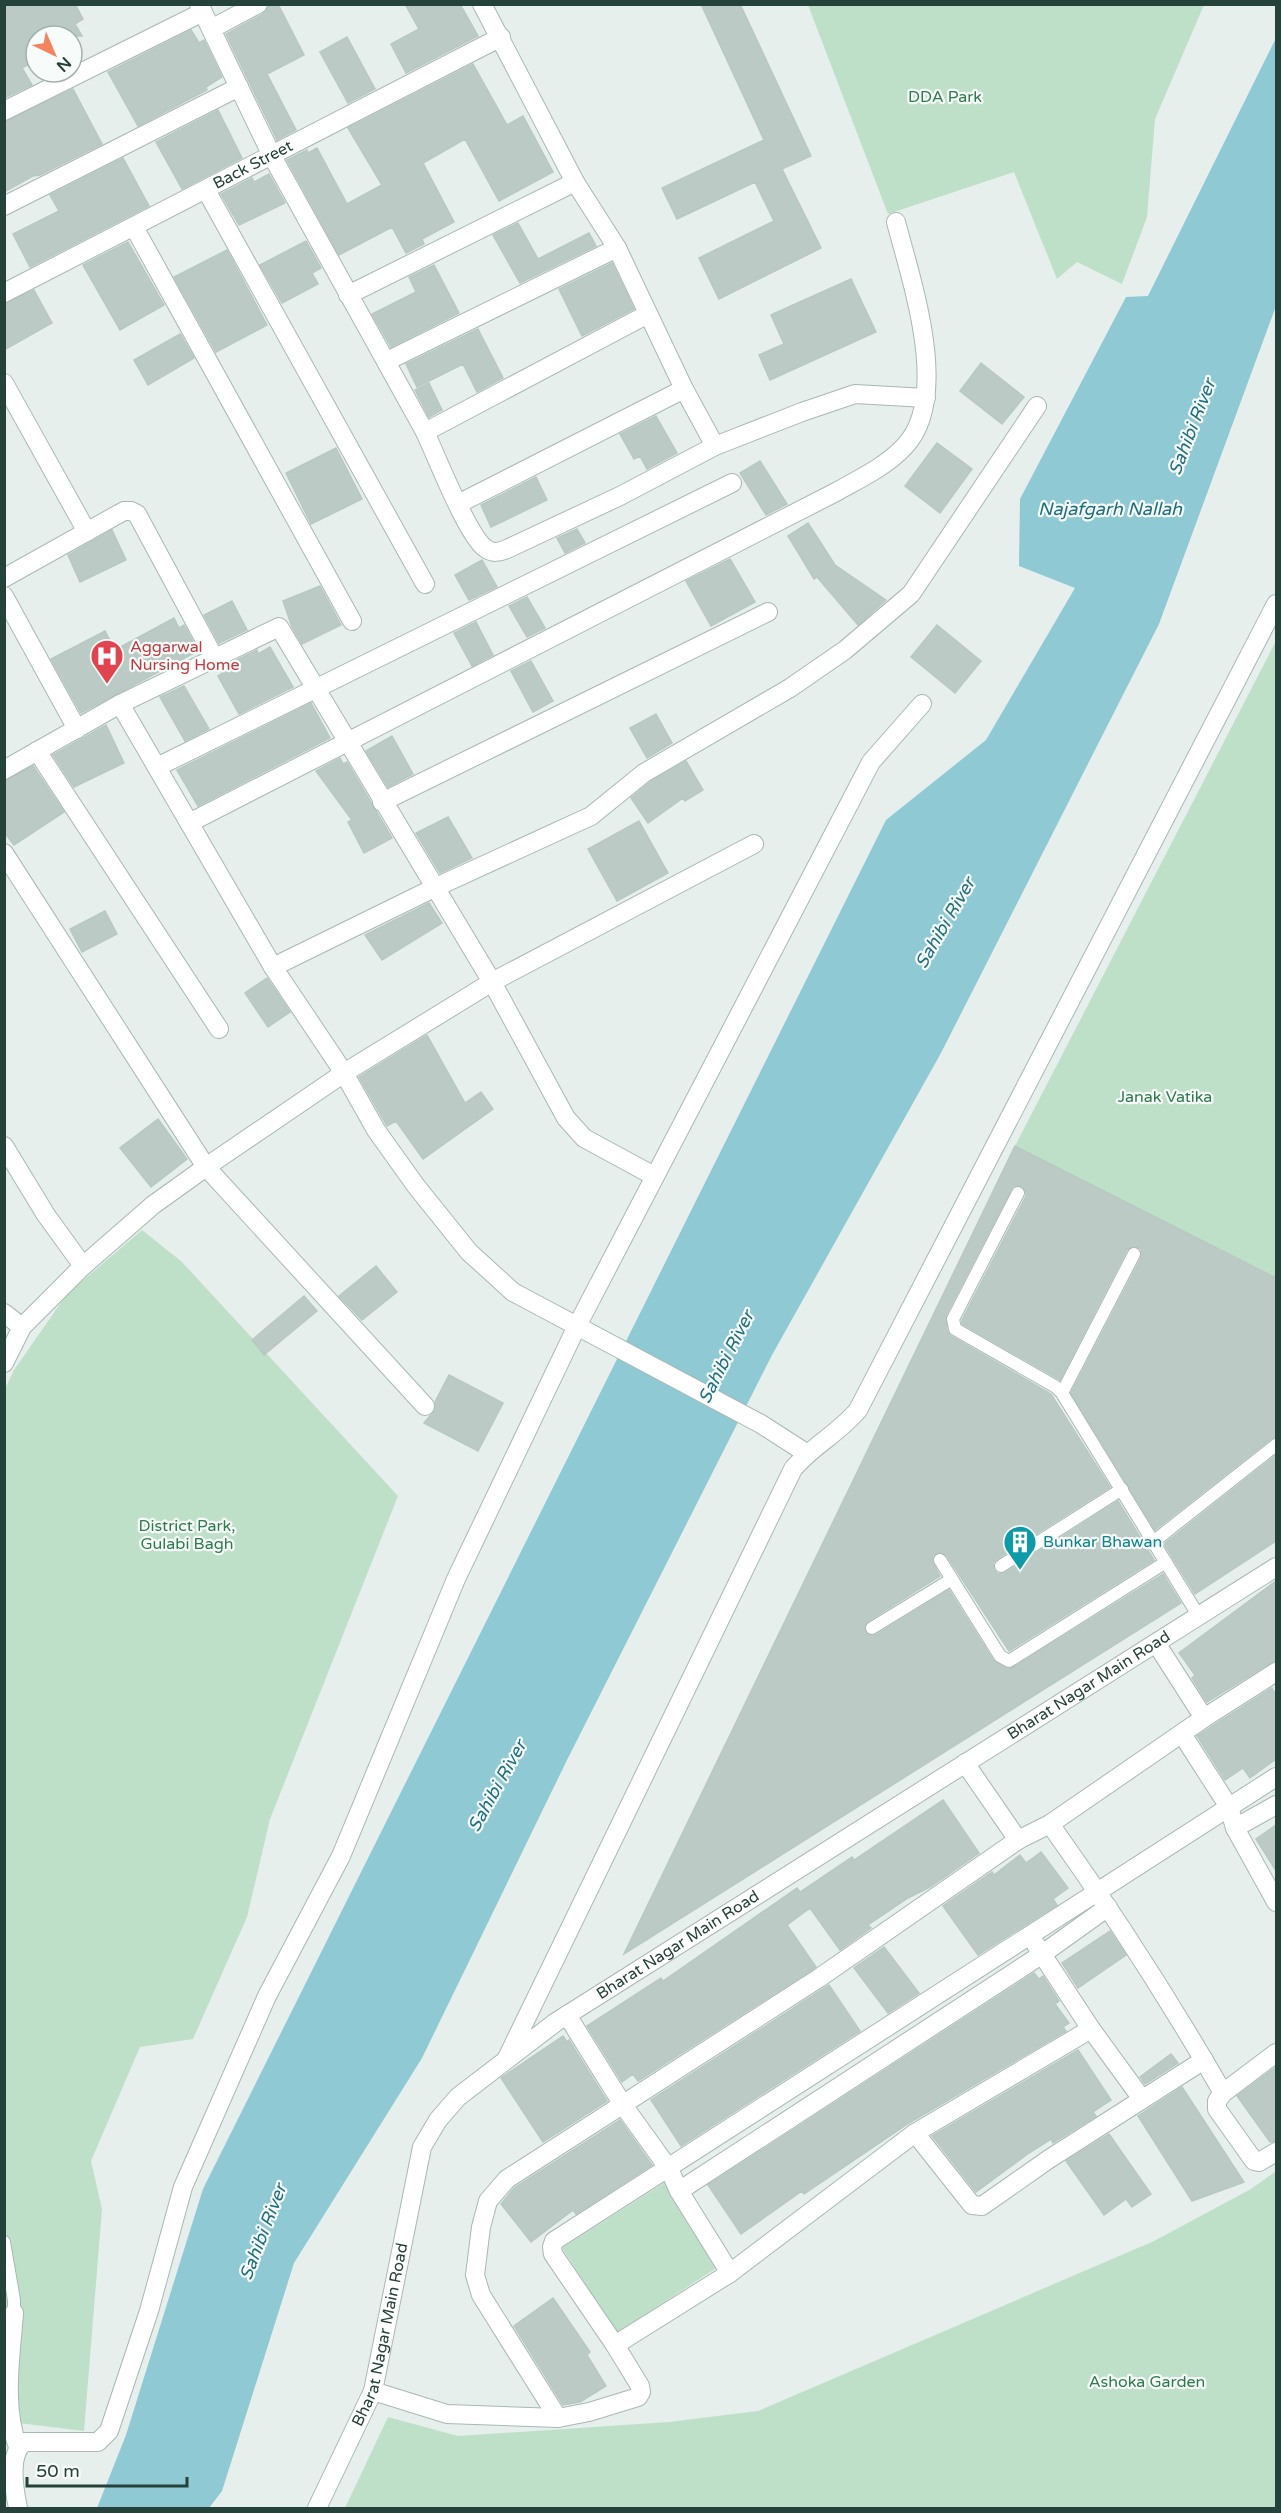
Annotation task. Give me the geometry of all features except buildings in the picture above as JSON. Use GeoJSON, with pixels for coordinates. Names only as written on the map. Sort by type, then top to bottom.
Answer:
{"type":"FeatureCollection","features":[{"type":"Feature","properties":{"kind":"street"},"geometry":{"type":"LineString","coordinates":[[211,29],[258,4]]}},
{"type":"Feature","properties":{"kind":"street"},"geometry":{"type":"LineString","coordinates":[[483,4],[575,182],[617,249],[684,389],[715,446]]}},
{"type":"Feature","properties":{"kind":"street"},"geometry":{"type":"LineString","coordinates":[[4,111],[201,8],[272,156],[425,432],[458,504],[479,543],[495,552],[507,549],[610,501],[715,446],[802,412],[855,394],[926,398]]}},
{"type":"Feature","properties":{"kind":"street","name":"Back Street"},"geometry":{"type":"LineString","coordinates":[[4,293],[501,37]]}},
{"type":"Feature","properties":{"kind":"street"},"geometry":{"type":"LineString","coordinates":[[4,206],[239,87]]}},
{"type":"Feature","properties":{"kind":"street"},"geometry":{"type":"LineString","coordinates":[[348,295],[575,182]]}},
{"type":"Feature","properties":{"kind":"street"},"geometry":{"type":"LineString","coordinates":[[206,190],[425,584]]}},
{"type":"Feature","properties":{"kind":"street"},"geometry":{"type":"LineString","coordinates":[[189,823],[836,492],[881,466],[906,446],[918,424],[926,398],[924,334],[896,222]]}},
{"type":"Feature","properties":{"kind":"street"},"geometry":{"type":"LineString","coordinates":[[134,227],[352,621]]}},
{"type":"Feature","properties":{"kind":"street"},"geometry":{"type":"LineString","coordinates":[[387,361],[617,249]]}},
{"type":"Feature","properties":{"kind":"street"},"geometry":{"type":"LineString","coordinates":[[425,432],[648,314]]}},
{"type":"Feature","properties":{"kind":"street"},"geometry":{"type":"LineString","coordinates":[[4,383],[87,532]]}},
{"type":"Feature","properties":{"kind":"street"},"geometry":{"type":"LineString","coordinates":[[458,504],[684,389]]}},
{"type":"Feature","properties":{"kind":"street"},"geometry":{"type":"LineString","coordinates":[[273,967],[434,888],[591,816],[644,773],[790,688],[873,628],[911,594],[1037,406]]}},
{"type":"Feature","properties":{"kind":"street"},"geometry":{"type":"LineString","coordinates":[[157,768],[732,483]]}},
{"type":"Feature","properties":{"kind":"street"},"geometry":{"type":"LineString","coordinates":[[4,578],[124,511],[131,510],[137,514],[215,659]]}},
{"type":"Feature","properties":{"kind":"street"},"geometry":{"type":"LineString","coordinates":[[4,596],[76,729]]}},
{"type":"Feature","properties":{"kind":"street"},"geometry":{"type":"LineString","coordinates":[[506,2060],[793,1469],[806,1453],[848,1423],[858,1410],[1276,604]]}},
{"type":"Feature","properties":{"kind":"street"},"geometry":{"type":"LineString","coordinates":[[382,802],[768,612]]}},
{"type":"Feature","properties":{"kind":"street"},"geometry":{"type":"LineString","coordinates":[[4,770],[120,704],[279,627],[492,982],[566,1118],[584,1138],[654,1176]]}},
{"type":"Feature","properties":{"kind":"street"},"geometry":{"type":"LineString","coordinates":[[120,704],[273,967],[345,1073],[376,1130],[416,1186],[469,1252],[513,1292],[761,1424],[806,1453]]}},
{"type":"Feature","properties":{"kind":"street"},"geometry":{"type":"LineString","coordinates":[[21,2444],[98,2442],[109,2431],[149,2311],[183,2187],[267,1996],[341,1856],[456,1579],[577,1326],[871,762],[922,704]]}},
{"type":"Feature","properties":{"kind":"street"},"geometry":{"type":"LineString","coordinates":[[38,751],[219,1029]]}},
{"type":"Feature","properties":{"kind":"street"},"geometry":{"type":"LineString","coordinates":[[4,1363],[22,1327],[83,1266],[153,1205],[206,1167],[345,1073],[492,982],[754,844]]}},
{"type":"Feature","properties":{"kind":"street"},"geometry":{"type":"LineString","coordinates":[[4,853],[206,1167],[425,1406]]}},
{"type":"Feature","properties":{"kind":"street"},"geometry":{"type":"LineString","coordinates":[[4,1146],[46,1215],[83,1266]]}},
{"type":"Feature","properties":{"kind":"street"},"geometry":{"type":"LineString","coordinates":[[4,1313],[22,1327]]}},
{"type":"Feature","properties":{"kind":"street","name":"Bharat Nagar Main Road"},"geometry":{"type":"LineString","coordinates":[[317,2508],[373,2391],[422,2147],[438,2120],[458,2097],[567,2015],[1276,1567]]}},
{"type":"Feature","properties":{"kind":"street"},"geometry":{"type":"LineString","coordinates":[[1156,1643],[1204,1718]]}},
{"type":"Feature","properties":{"kind":"street"},"geometry":{"type":"LineString","coordinates":[[558,2418],[481,2295],[475,2276],[481,2227],[488,2201],[507,2179],[819,1978],[1018,1840],[1050,1824],[1276,1671]]}},
{"type":"Feature","properties":{"kind":"street"},"geometry":{"type":"LineString","coordinates":[[1182,1734],[1230,1807],[1235,1828],[1276,1902]]}},
{"type":"Feature","properties":{"kind":"street"},"geometry":{"type":"LineString","coordinates":[[965,1763],[1018,1840]]}},
{"type":"Feature","properties":{"kind":"street"},"geometry":{"type":"LineString","coordinates":[[680,2191],[1041,1955],[1103,1899],[1276,1776]]}},
{"type":"Feature","properties":{"kind":"street"},"geometry":{"type":"LineString","coordinates":[[1235,1828],[1276,1805]]}},
{"type":"Feature","properties":{"kind":"street"},"geometry":{"type":"LineString","coordinates":[[1050,1824],[1103,1899],[1223,2093]]}},
{"type":"Feature","properties":{"kind":"street"},"geometry":{"type":"LineString","coordinates":[[373,2391],[447,2414],[558,2418],[589,2412],[638,2397],[641,2392],[640,2386],[553,2254],[554,2241],[1031,1935],[1103,1899]]}},
{"type":"Feature","properties":{"kind":"street"},"geometry":{"type":"LineString","coordinates":[[1031,1935],[1041,1955],[1091,2029],[1142,2099]]}},
{"type":"Feature","properties":{"kind":"street"},"geometry":{"type":"LineString","coordinates":[[567,2015],[623,2105],[669,2169],[730,2273]]}},
{"type":"Feature","properties":{"kind":"street"},"geometry":{"type":"LineString","coordinates":[[615,2345],[730,2273],[915,2133],[1091,2029]]}},
{"type":"Feature","properties":{"kind":"street"},"geometry":{"type":"LineString","coordinates":[[1276,2053],[1223,2093],[1217,2101],[1217,2109],[1254,2161],[1259,2162],[1276,2152]]}},
{"type":"Feature","properties":{"kind":"street"},"geometry":{"type":"LineString","coordinates":[[915,2133],[972,2205],[982,2206],[1048,2159],[1204,2060]]}},
{"type":"Feature","properties":{"kind":"street"},"geometry":{"type":"LineString","coordinates":[[14,2313],[9,2382],[13,2434],[21,2444]]}},
{"type":"Feature","properties":{"kind":"street"},"geometry":{"type":"LineString","coordinates":[[18,2508],[15,2494],[15,2457],[21,2444]]}},
{"type":"Feature","properties":{"kind":"lane"},"geometry":{"type":"LineString","coordinates":[[1017,1193],[953,1323],[960,1333],[1056,1387],[1062,1393],[1198,1615]]}},
{"type":"Feature","properties":{"kind":"lane"},"geometry":{"type":"LineString","coordinates":[[1062,1393],[1134,1254]]}},
{"type":"Feature","properties":{"kind":"lane"},"geometry":{"type":"LineString","coordinates":[[1153,1542],[1276,1445]]}},
{"type":"Feature","properties":{"kind":"lane"},"geometry":{"type":"LineString","coordinates":[[1001,1566],[1122,1489]]}},
{"type":"Feature","properties":{"kind":"lane"},"geometry":{"type":"LineString","coordinates":[[940,1560],[1000,1656],[1009,1662],[1166,1562]]}},
{"type":"Feature","properties":{"kind":"lane"},"geometry":{"type":"LineString","coordinates":[[872,1628],[951,1579]]}},
{"type":"Feature","properties":{"kind":"lane"},"geometry":{"type":"LineString","coordinates":[[4,2242],[14,2300],[14,2313]]}},
{"type":"Feature","properties":{"kind":"green space","name":"DDA Park"},"geometry":{"type":"Polygon","coordinates":[[[808,5],[1204,5],[1155,119],[1147,217],[1122,284],[1077,262],[1057,279],[1014,172],[888,214],[808,5]]]}},
{"type":"Feature","properties":{"kind":"green space","name":"Janak Vatika"},"geometry":{"type":"Polygon","coordinates":[[[1276,641],[1276,1278],[1015,1146],[1276,641]]]}},
{"type":"Feature","properties":{"kind":"green space","name":"District Park, Gulabi Bagh"},"geometry":{"type":"Polygon","coordinates":[[[142,1230],[182,1262],[398,1496],[270,1819],[247,1917],[193,2039],[140,2047],[91,2161],[102,2209],[84,2431],[10,2422],[5,2429],[5,1389],[14,1370],[67,1294],[142,1230]]]}},
{"type":"Feature","properties":{"kind":"green space","name":"Ashoka Garden"},"geometry":{"type":"Polygon","coordinates":[[[1276,2171],[1276,2508],[345,2508],[388,2417],[458,2436],[669,2422],[758,2411],[1154,2241],[1251,2189],[1276,2171]]]}},
{"type":"Feature","properties":{"kind":"green space"},"geometry":{"type":"Polygon","coordinates":[[[667,2181],[721,2265],[617,2333],[562,2248],[667,2181]]]}},
{"type":"Feature","properties":{"kind":"water","name":"Najafgarh Nallah"},"geometry":{"type":"Polygon","coordinates":[[[1276,38],[1276,306],[1159,624],[941,1053],[772,1355],[567,1760],[422,2058],[294,2263],[222,2491],[209,2508],[97,2508],[126,2435],[203,2189],[886,820],[986,740],[1075,588],[1019,566],[1020,499],[1126,297],[1148,296],[1276,38]]]}},
{"type":"Feature","properties":{"kind":"place","name":"Aggarwal Nursing Home"},"geometry":{"type":"Point","coordinates":[107,685]}},
{"type":"Feature","properties":{"kind":"place","name":"Bunkar Bhawan"},"geometry":{"type":"Point","coordinates":[1020,1571]}},
{"type":"Feature","properties":{"kind":"water label","name":"Sahibi River"},"geometry":{"type":"Point","coordinates":[1192,427]}},
{"type":"Feature","properties":{"kind":"water label","name":"Sahibi River"},"geometry":{"type":"Point","coordinates":[945,923]}},
{"type":"Feature","properties":{"kind":"water label","name":"Sahibi River"},"geometry":{"type":"Point","coordinates":[726,1357]}},
{"type":"Feature","properties":{"kind":"water label","name":"Sahibi River"},"geometry":{"type":"Point","coordinates":[497,1786]}},
{"type":"Feature","properties":{"kind":"water label","name":"Sahibi River"},"geometry":{"type":"Point","coordinates":[263,2232]}}]}
